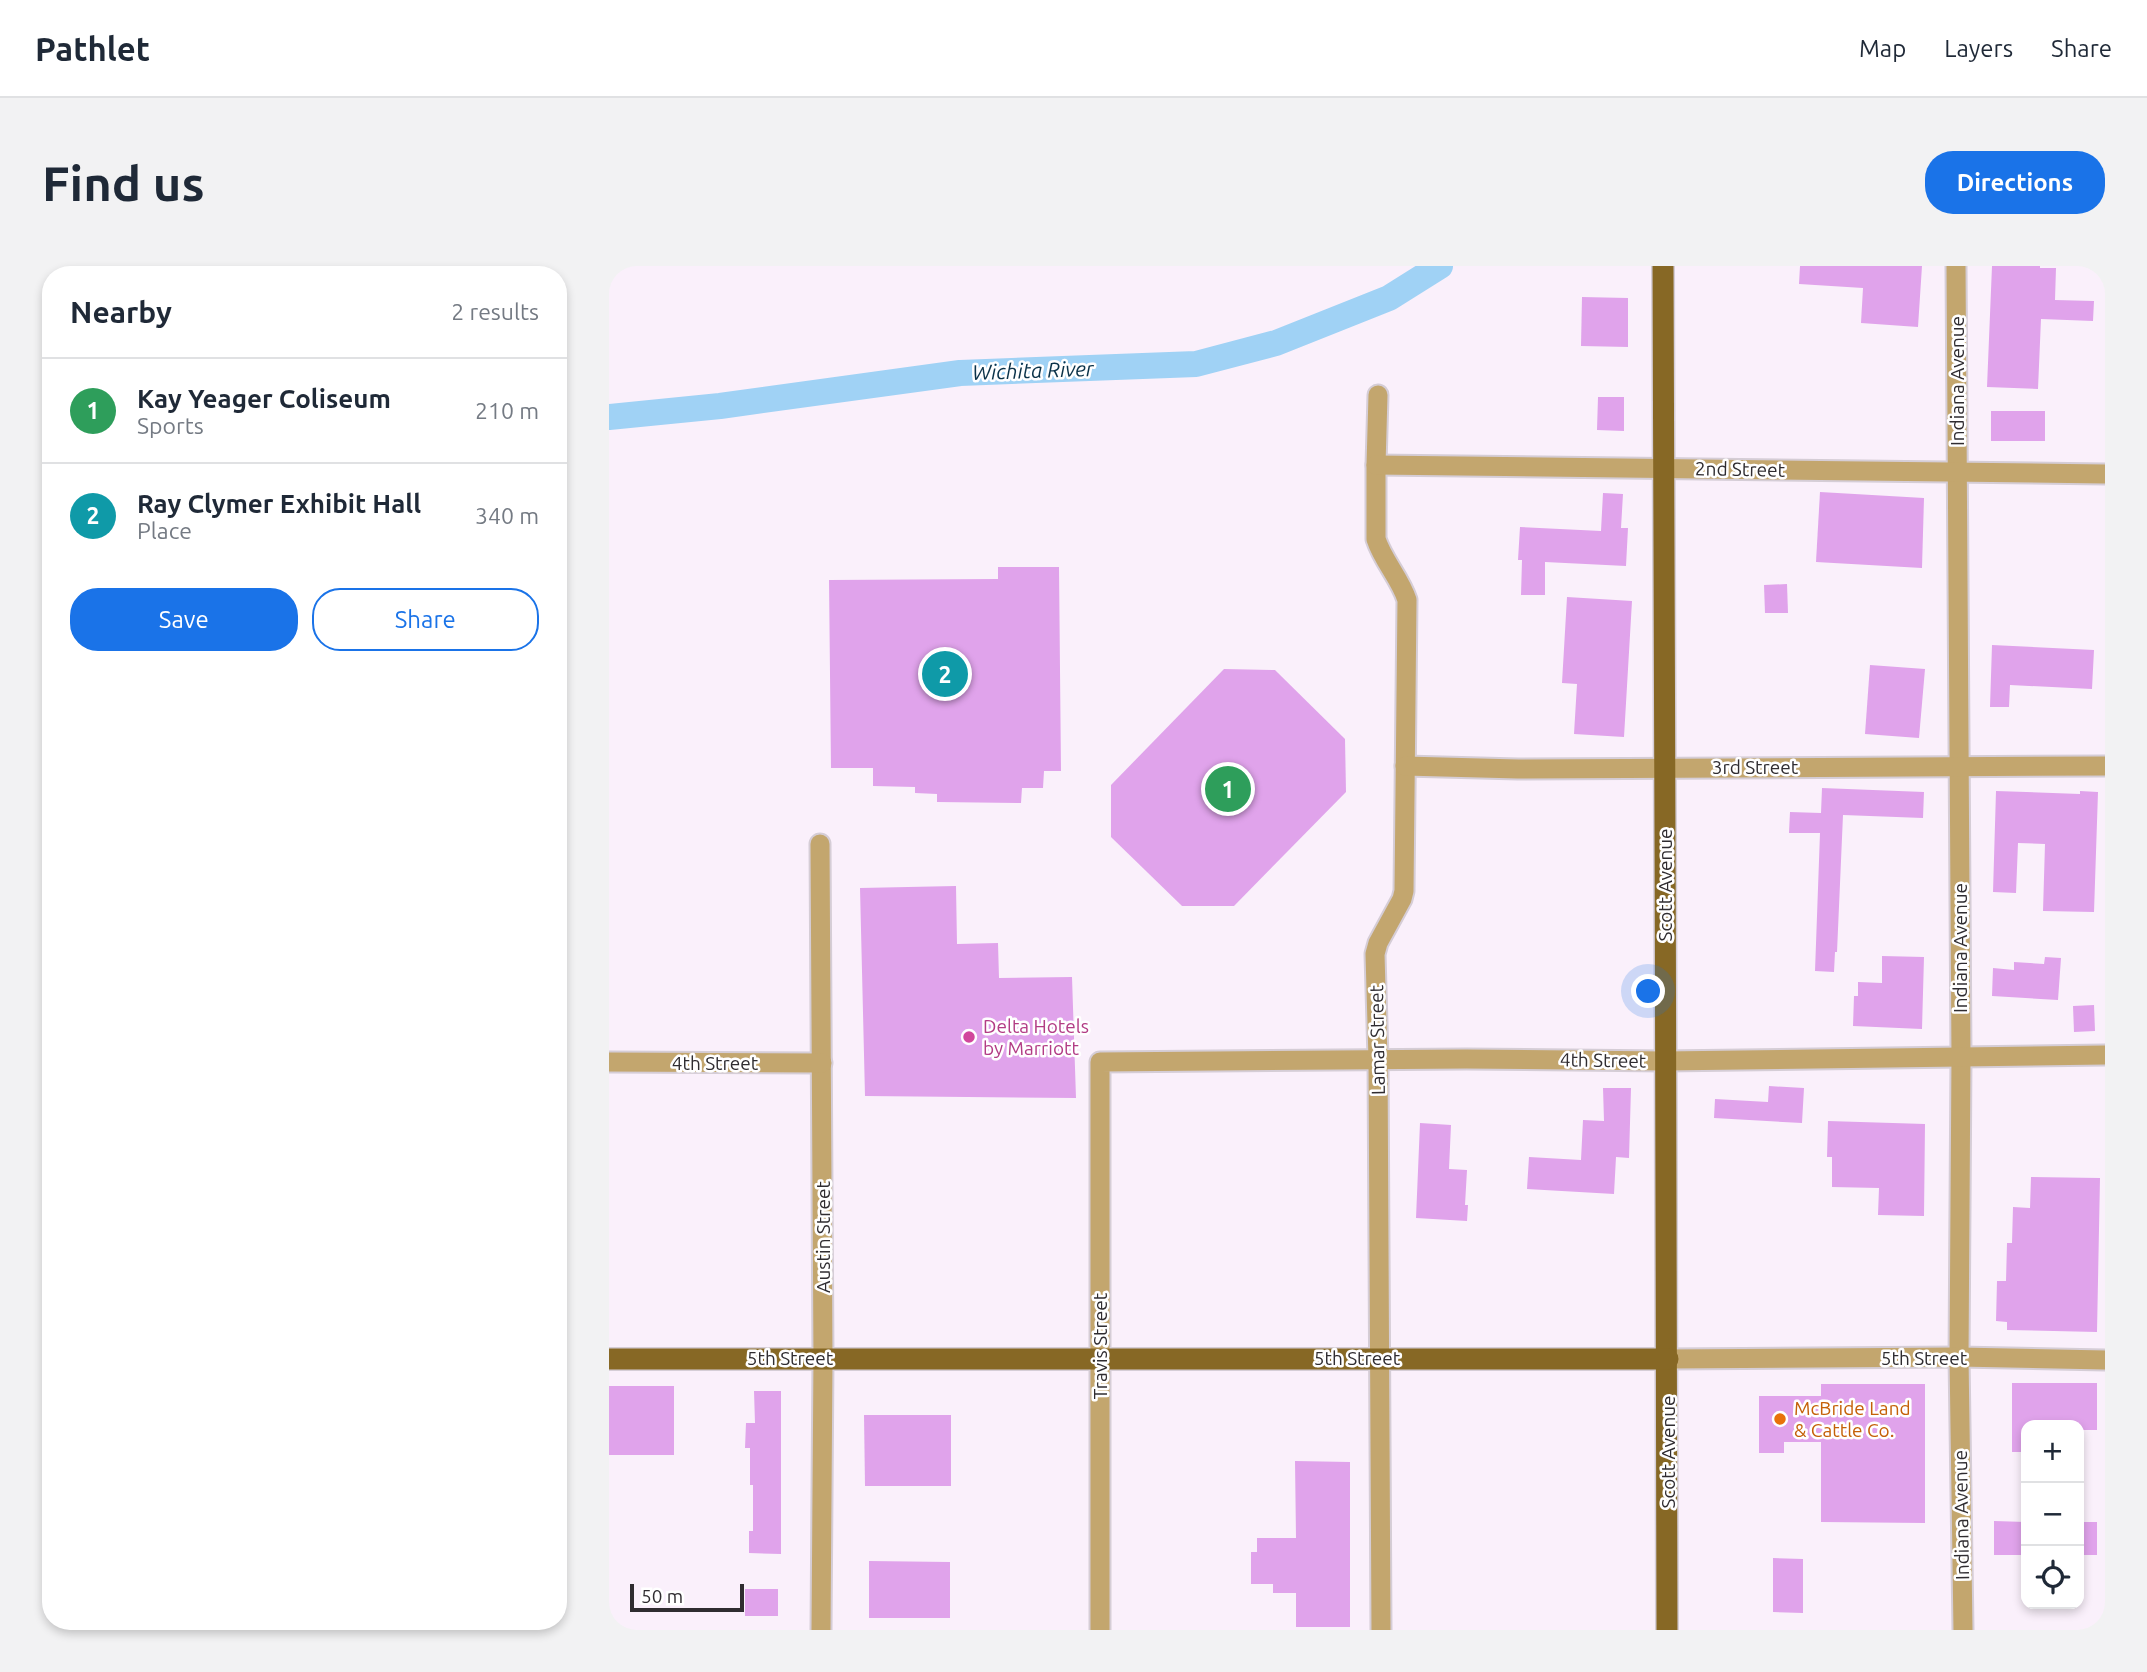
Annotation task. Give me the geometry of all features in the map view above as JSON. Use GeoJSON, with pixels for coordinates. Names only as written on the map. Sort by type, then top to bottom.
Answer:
{"type":"FeatureCollection","features":[{"type":"Feature","properties":{"kind":"main road","name":"Scott Avenue"},"geometry":{"type":"LineString","coordinates":[[1663,266],[1667,1630]]}},
{"type":"Feature","properties":{"kind":"main road","name":"5th Street"},"geometry":{"type":"LineString","coordinates":[[609,1359],[1668,1359]]}},
{"type":"Feature","properties":{"kind":"street","name":"Indiana Avenue"},"geometry":{"type":"LineString","coordinates":[[1956,266],[1961,1057],[1959,1357],[1963,1630]]}},
{"type":"Feature","properties":{"kind":"street","name":"Lamar Street"},"geometry":{"type":"LineString","coordinates":[[1378,395],[1376,539],[1379,550],[1407,600],[1405,891],[1375,954],[1381,1630]]}},
{"type":"Feature","properties":{"kind":"street","name":"2nd Street"},"geometry":{"type":"LineString","coordinates":[[1376,465],[2105,474]]}},
{"type":"Feature","properties":{"kind":"street","name":"3rd Street"},"geometry":{"type":"LineString","coordinates":[[1405,766],[1518,769],[2105,766]]}},
{"type":"Feature","properties":{"kind":"street","name":"Austin Street"},"geometry":{"type":"LineString","coordinates":[[820,844],[823,1358],[821,1630]]}},
{"type":"Feature","properties":{"kind":"street","name":"4th Street"},"geometry":{"type":"LineString","coordinates":[[1100,1062],[1378,1059],[1665,1061],[2105,1055]]}},
{"type":"Feature","properties":{"kind":"street","name":"4th Street"},"geometry":{"type":"LineString","coordinates":[[609,1062],[822,1063]]}},
{"type":"Feature","properties":{"kind":"street","name":"Travis Street"},"geometry":{"type":"LineString","coordinates":[[1100,1062],[1100,1630]]}},
{"type":"Feature","properties":{"kind":"street","name":"5th Street"},"geometry":{"type":"LineString","coordinates":[[1668,1359],[1959,1357],[2105,1360]]}},
{"type":"Feature","properties":{"kind":"building"},"geometry":{"type":"Polygon","coordinates":[[[1800,266],[1922,266],[1918,327],[1861,323],[1863,288],[1799,284],[1800,266]]]}},
{"type":"Feature","properties":{"kind":"building"},"geometry":{"type":"Polygon","coordinates":[[[1992,266],[2056,268],[2055,300],[2094,301],[2093,321],[2041,319],[2038,389],[1987,387],[1992,266]]]}},
{"type":"Feature","properties":{"kind":"building"},"geometry":{"type":"Polygon","coordinates":[[[1582,297],[1628,298],[1628,347],[1581,346],[1582,297]]]}},
{"type":"Feature","properties":{"kind":"building"},"geometry":{"type":"Polygon","coordinates":[[[1598,397],[1624,397],[1624,431],[1597,430],[1598,397]]]}},
{"type":"Feature","properties":{"kind":"building"},"geometry":{"type":"Polygon","coordinates":[[[1991,411],[2045,411],[2045,441],[1991,441],[1991,411]]]}},
{"type":"Feature","properties":{"kind":"building"},"geometry":{"type":"Polygon","coordinates":[[[1820,492],[1924,498],[1922,568],[1816,562],[1820,492]]]}},
{"type":"Feature","properties":{"kind":"building"},"geometry":{"type":"Polygon","coordinates":[[[1603,493],[1623,494],[1621,528],[1628,528],[1626,566],[1545,562],[1545,595],[1521,595],[1522,560],[1518,560],[1520,527],[1601,531],[1603,493]]]}},
{"type":"Feature","properties":{"kind":"building"},"geometry":{"type":"Polygon","coordinates":[[[998,567],[1059,567],[1061,771],[1044,771],[1043,788],[1022,788],[1021,803],[937,802],[937,794],[915,793],[915,787],[873,786],[873,768],[831,768],[829,580],[998,579],[998,567]]]}},
{"type":"Feature","properties":{"kind":"building"},"geometry":{"type":"Polygon","coordinates":[[[1787,584],[1788,613],[1765,613],[1764,585],[1787,584]]]}},
{"type":"Feature","properties":{"kind":"building"},"geometry":{"type":"Polygon","coordinates":[[[1567,597],[1632,601],[1624,737],[1574,734],[1577,684],[1562,683],[1567,597]]]}},
{"type":"Feature","properties":{"kind":"building"},"geometry":{"type":"Polygon","coordinates":[[[1992,645],[2094,650],[2092,689],[2010,685],[2009,707],[1990,707],[1992,645]]]}},
{"type":"Feature","properties":{"kind":"building"},"geometry":{"type":"Polygon","coordinates":[[[1870,665],[1925,669],[1919,738],[1865,734],[1870,665]]]}},
{"type":"Feature","properties":{"kind":"building"},"geometry":{"type":"Polygon","coordinates":[[[1224,669],[1275,670],[1345,739],[1346,792],[1234,906],[1182,906],[1111,837],[1111,785],[1224,669]]]}},
{"type":"Feature","properties":{"kind":"building"},"geometry":{"type":"Polygon","coordinates":[[[1822,788],[1924,792],[1923,818],[1843,815],[1834,972],[1815,971],[1820,833],[1789,833],[1790,812],[1821,813],[1822,788]]]}},
{"type":"Feature","properties":{"kind":"building"},"geometry":{"type":"Polygon","coordinates":[[[1996,791],[2080,794],[2080,791],[2098,792],[2094,912],[2043,911],[2045,844],[2018,843],[2016,893],[1993,892],[1996,791]]]}},
{"type":"Feature","properties":{"kind":"building","name":"Delta Hotels by Marriott"},"geometry":{"type":"Polygon","coordinates":[[[956,886],[957,944],[998,943],[999,978],[1072,977],[1076,1098],[865,1096],[860,888],[956,886]]]}},
{"type":"Feature","properties":{"kind":"building"},"geometry":{"type":"Polygon","coordinates":[[[1882,956],[1924,957],[1922,1029],[1853,1026],[1854,996],[1858,996],[1858,982],[1882,983],[1882,956]]]}},
{"type":"Feature","properties":{"kind":"building"},"geometry":{"type":"Polygon","coordinates":[[[2045,957],[2061,958],[2058,1000],[1992,996],[1993,968],[2014,970],[2014,962],[2044,964],[2045,957]]]}},
{"type":"Feature","properties":{"kind":"building"},"geometry":{"type":"Polygon","coordinates":[[[2094,1005],[2095,1031],[2074,1032],[2073,1006],[2094,1005]]]}},
{"type":"Feature","properties":{"kind":"building"},"geometry":{"type":"Polygon","coordinates":[[[1769,1086],[1804,1088],[1802,1123],[1714,1118],[1715,1099],[1768,1102],[1769,1086]]]}},
{"type":"Feature","properties":{"kind":"building"},"geometry":{"type":"Polygon","coordinates":[[[1603,1088],[1631,1088],[1629,1158],[1616,1157],[1614,1194],[1527,1189],[1529,1157],[1581,1160],[1583,1120],[1604,1121],[1603,1088]]]}},
{"type":"Feature","properties":{"kind":"building"},"geometry":{"type":"Polygon","coordinates":[[[1828,1121],[1925,1124],[1924,1216],[1878,1215],[1879,1188],[1832,1187],[1832,1157],[1827,1157],[1828,1121]]]}},
{"type":"Feature","properties":{"kind":"building"},"geometry":{"type":"Polygon","coordinates":[[[1420,1123],[1451,1125],[1449,1169],[1467,1170],[1467,1221],[1416,1218],[1420,1123]]]}},
{"type":"Feature","properties":{"kind":"building"},"geometry":{"type":"Polygon","coordinates":[[[2031,1177],[2100,1178],[2097,1332],[2007,1330],[2007,1322],[1996,1321],[1997,1281],[2006,1281],[2007,1243],[2012,1243],[2013,1207],[2030,1208],[2031,1177]]]}},
{"type":"Feature","properties":{"kind":"building"},"geometry":{"type":"Polygon","coordinates":[[[2012,1383],[2097,1383],[2097,1430],[2084,1430],[2084,1420],[2021,1420],[2021,1452],[2012,1452],[2012,1383]]]}},
{"type":"Feature","properties":{"kind":"building"},"geometry":{"type":"Polygon","coordinates":[[[1821,1384],[1925,1384],[1925,1523],[1821,1522],[1821,1442],[1784,1442],[1784,1453],[1759,1453],[1759,1396],[1821,1396],[1821,1384]]]}},
{"type":"Feature","properties":{"kind":"building"},"geometry":{"type":"Polygon","coordinates":[[[609,1386],[674,1386],[674,1455],[609,1455],[609,1386]]]}},
{"type":"Feature","properties":{"kind":"building"},"geometry":{"type":"Polygon","coordinates":[[[754,1391],[781,1391],[781,1554],[749,1553],[749,1531],[753,1531],[753,1485],[750,1485],[750,1448],[745,1448],[746,1423],[755,1423],[754,1391]]]}},
{"type":"Feature","properties":{"kind":"building"},"geometry":{"type":"Polygon","coordinates":[[[864,1415],[951,1415],[951,1486],[865,1486],[864,1415]]]}},
{"type":"Feature","properties":{"kind":"building"},"geometry":{"type":"Polygon","coordinates":[[[1295,1461],[1350,1462],[1350,1627],[1296,1627],[1296,1593],[1273,1593],[1273,1584],[1251,1584],[1251,1552],[1257,1552],[1257,1538],[1296,1538],[1295,1461]]]}},
{"type":"Feature","properties":{"kind":"building"},"geometry":{"type":"Polygon","coordinates":[[[1994,1521],[2021,1522],[2021,1555],[1994,1555],[1994,1521]]]}},
{"type":"Feature","properties":{"kind":"building"},"geometry":{"type":"Polygon","coordinates":[[[2084,1522],[2097,1522],[2097,1555],[2084,1555],[2084,1522]]]}},
{"type":"Feature","properties":{"kind":"building"},"geometry":{"type":"Polygon","coordinates":[[[1773,1558],[1803,1559],[1803,1613],[1773,1612],[1773,1558]]]}},
{"type":"Feature","properties":{"kind":"building"},"geometry":{"type":"Polygon","coordinates":[[[869,1561],[950,1562],[950,1618],[869,1618],[869,1561]]]}},
{"type":"Feature","properties":{"kind":"building"},"geometry":{"type":"Polygon","coordinates":[[[745,1589],[778,1589],[778,1616],[745,1616],[745,1589]]]}},
{"type":"Feature","properties":{"kind":"waterway","name":"Wichita River"},"geometry":{"type":"LineString","coordinates":[[609,417],[720,406],[960,373],[1196,364],[1276,343],[1389,298],[1440,266]]}},
{"type":"Feature","properties":{"kind":"place","name":"Ray Clymer Exhibit Hall"},"geometry":{"type":"Point","coordinates":[945,674]}},
{"type":"Feature","properties":{"kind":"place","name":"Kay Yeager Coliseum"},"geometry":{"type":"Point","coordinates":[1228,789]}},
{"type":"Feature","properties":{"kind":"place","name":"Delta Hotels by Marriott"},"geometry":{"type":"Point","coordinates":[969,1037]}},
{"type":"Feature","properties":{"kind":"place","name":"McBride Land & Cattle Co."},"geometry":{"type":"Point","coordinates":[1780,1419]}}]}
